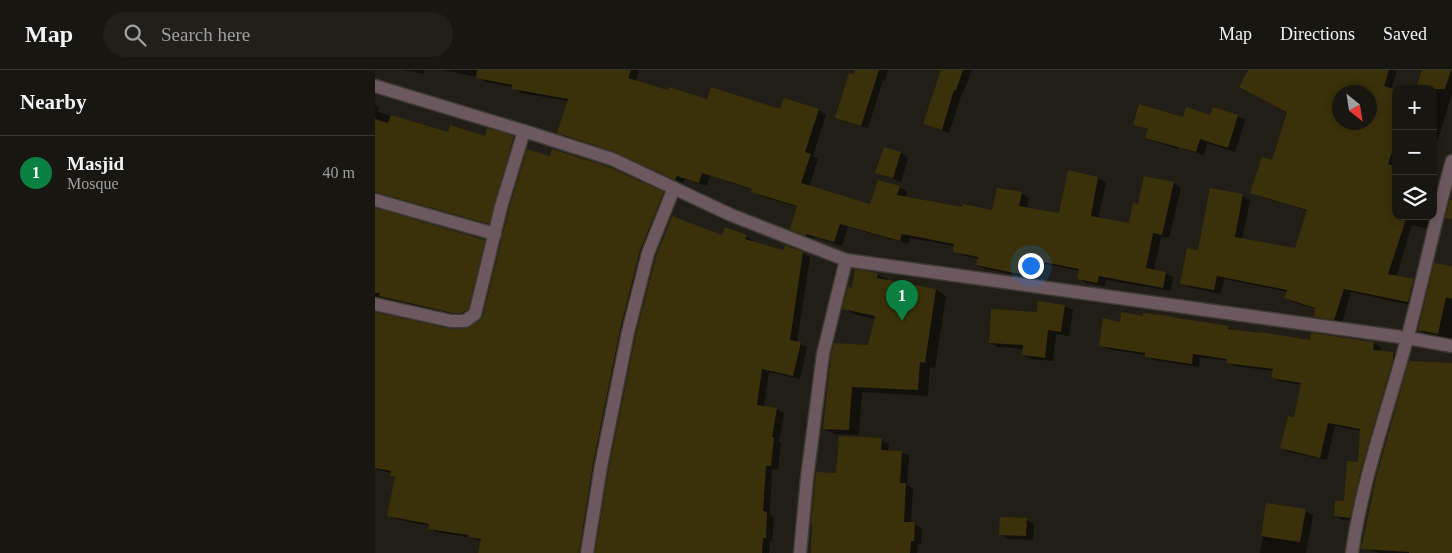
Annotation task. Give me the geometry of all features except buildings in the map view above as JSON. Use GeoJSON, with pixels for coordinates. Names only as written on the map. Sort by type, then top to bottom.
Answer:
{"type":"FeatureCollection","features":[{"type":"Feature","properties":{"kind":"street"},"geometry":{"type":"LineString","coordinates":[[375,86],[612,160],[731,215],[846,260],[1408,338],[1452,346]]}},
{"type":"Feature","properties":{"kind":"street"},"geometry":{"type":"LineString","coordinates":[[375,304],[451,321],[465,321],[475,314],[501,207],[524,131]]}},
{"type":"Feature","properties":{"kind":"street"},"geometry":{"type":"LineString","coordinates":[[1352,553],[1364,490],[1408,338],[1437,214],[1452,161]]}},
{"type":"Feature","properties":{"kind":"street"},"geometry":{"type":"LineString","coordinates":[[587,553],[601,466],[628,332],[648,252],[674,188]]}},
{"type":"Feature","properties":{"kind":"street"},"geometry":{"type":"LineString","coordinates":[[375,200],[495,234]]}},
{"type":"Feature","properties":{"kind":"street"},"geometry":{"type":"LineString","coordinates":[[800,553],[807,478],[823,354],[846,260]]}},
{"type":"Feature","properties":{"kind":"place","name":"Masjid"},"geometry":{"type":"Point","coordinates":[902,321]}}]}
